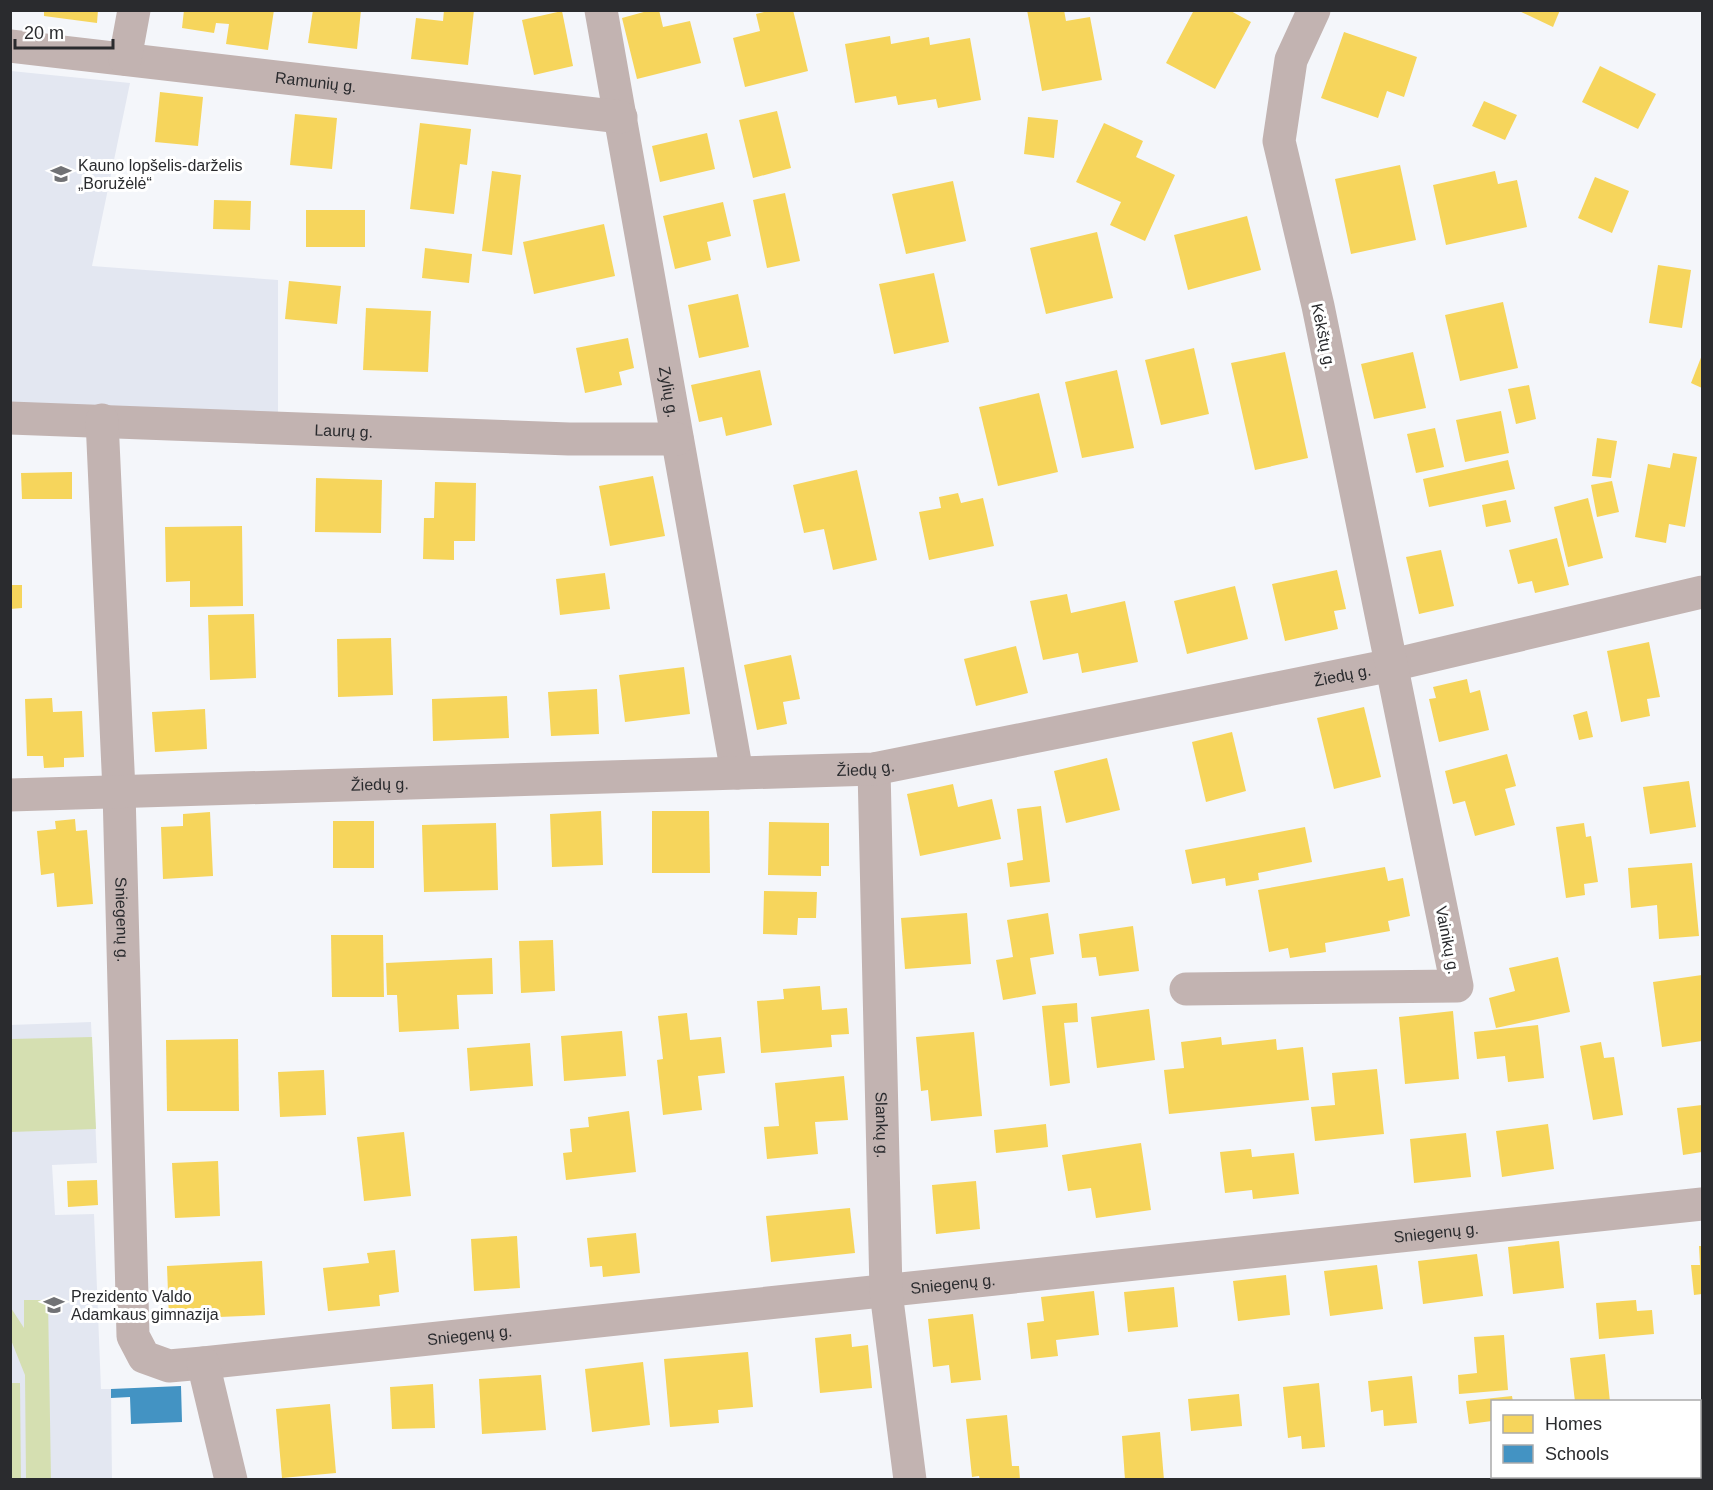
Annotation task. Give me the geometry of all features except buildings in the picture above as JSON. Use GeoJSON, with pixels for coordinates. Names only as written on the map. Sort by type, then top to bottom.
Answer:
{"type":"FeatureCollection","features":[{"type":"Feature","properties":{"kind":"street"},"geometry":{"type":"LineString","coordinates":[[125,58],[134,10]]}},
{"type":"Feature","properties":{"kind":"street","name":"Zylių g."},"geometry":{"type":"LineString","coordinates":[[601,10],[737,773]]}},
{"type":"Feature","properties":{"kind":"street","name":"Kėkštų g."},"geometry":{"type":"LineString","coordinates":[[1314,10],[1291,60],[1279,141],[1318,306],[1392,665]]}},
{"type":"Feature","properties":{"kind":"street","name":"Ramunių g."},"geometry":{"type":"LineString","coordinates":[[10,46],[621,117]]}},
{"type":"Feature","properties":{"kind":"street","name":"Laurų g."},"geometry":{"type":"LineString","coordinates":[[10,418],[569,439],[677,439]]}},
{"type":"Feature","properties":{"kind":"street","name":"Sniegenų g."},"geometry":{"type":"LineString","coordinates":[[102,420],[119,791],[133,1336],[144,1357],[169,1366],[203,1363],[1702,1204]]}},
{"type":"Feature","properties":{"kind":"street","name":"Žiedų g."},"geometry":{"type":"LineString","coordinates":[[10,795],[874,769],[1392,665],[1702,592]]}},
{"type":"Feature","properties":{"kind":"street","name":"Vainikų g."},"geometry":{"type":"LineString","coordinates":[[1186,989],[1457,986],[1392,665]]}},
{"type":"Feature","properties":{"kind":"street","name":"Slankų g."},"geometry":{"type":"LineString","coordinates":[[874,769],[886,1292],[910,1479]]}},
{"type":"Feature","properties":{"kind":"street"},"geometry":{"type":"LineString","coordinates":[[203,1363],[231,1479]]}},
{"type":"Feature","properties":{"kind":"shaded area","name":"Kauno lopšelis-darželis „Boružėlė“"},"geometry":{"type":"Polygon","coordinates":[[[11,71],[130,83],[92,266],[278,280],[278,413],[11,407],[11,71]]]}},
{"type":"Feature","properties":{"kind":"shaded area","name":"Prezidento Valdo Adamkaus gimnazija"},"geometry":{"type":"Polygon","coordinates":[[[91,1022],[97,1163],[52,1165],[55,1215],[94,1214],[101,1389],[111,1389],[112,1479],[11,1479],[10,1025],[91,1022]]]}},
{"type":"Feature","properties":{"kind":"green space"},"geometry":{"type":"Polygon","coordinates":[[[92,1037],[96,1129],[11,1132],[11,1039],[92,1037]]]}},
{"type":"Feature","properties":{"kind":"green space"},"geometry":{"type":"Polygon","coordinates":[[[24,1300],[48,1300],[51,1479],[26,1479],[25,1375],[11,1340],[11,1308],[24,1328],[24,1300]]]}},
{"type":"Feature","properties":{"kind":"green space"},"geometry":{"type":"Polygon","coordinates":[[[10,1383],[20,1383],[21,1479],[11,1479],[10,1383]]]}},
{"type":"Feature","properties":{"kind":"place","name":"Kauno lopšelis-darželis „Boružėlė“"},"geometry":{"type":"Point","coordinates":[61,174]}},
{"type":"Feature","properties":{"kind":"place","name":"Prezidento Valdo Adamkaus gimnazija"},"geometry":{"type":"Point","coordinates":[54,1305]}}]}
